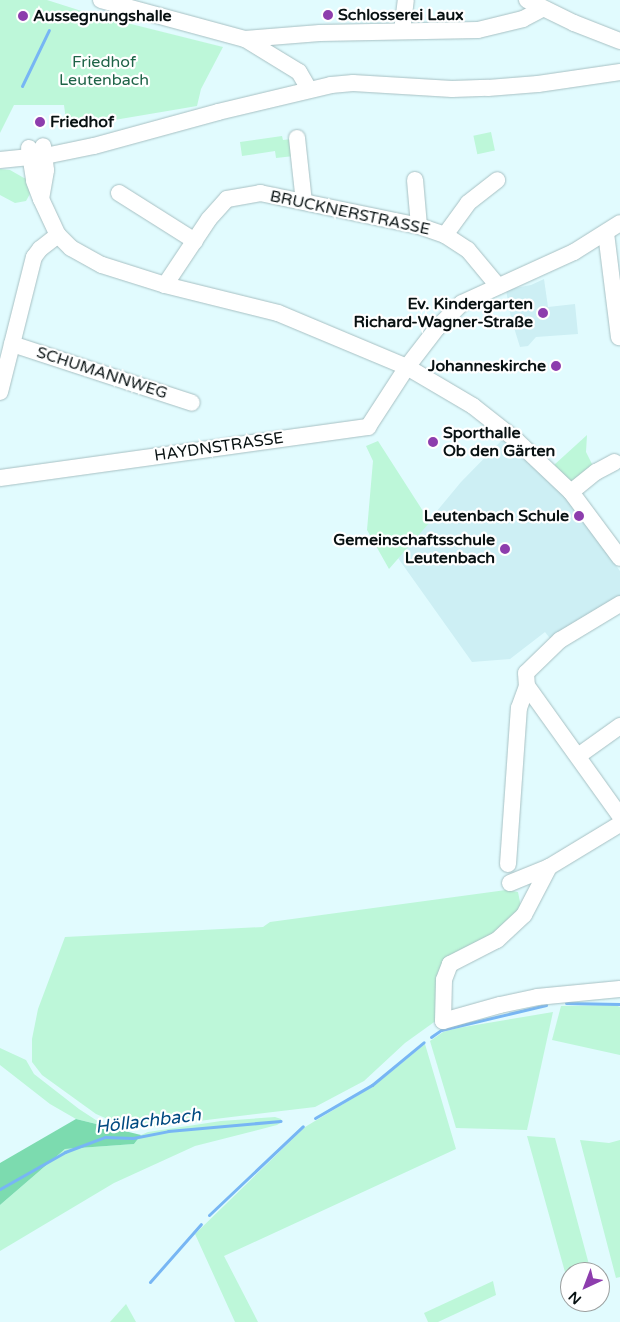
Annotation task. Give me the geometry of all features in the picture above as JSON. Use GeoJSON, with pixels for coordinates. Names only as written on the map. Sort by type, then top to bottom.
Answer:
{"type":"FeatureCollection","features":[{"type":"Feature","properties":{"kind":"street"},"geometry":{"type":"LineString","coordinates":[[101,0],[245,39],[299,72],[309,89]]}},
{"type":"Feature","properties":{"kind":"street"},"geometry":{"type":"LineString","coordinates":[[402,31],[406,0]]}},
{"type":"Feature","properties":{"kind":"street"},"geometry":{"type":"LineString","coordinates":[[527,0],[542,9],[620,41]]}},
{"type":"Feature","properties":{"kind":"street"},"geometry":{"type":"LineString","coordinates":[[245,39],[265,36],[478,30],[523,19],[542,9]]}},
{"type":"Feature","properties":{"kind":"street"},"geometry":{"type":"LineString","coordinates":[[0,160],[37,152],[116,142],[151,129],[309,89],[352,83],[452,89],[488,88],[538,84],[620,72]]}},
{"type":"Feature","properties":{"kind":"street"},"geometry":{"type":"LineString","coordinates":[[297,138],[304,202]]}},
{"type":"Feature","properties":{"kind":"street"},"geometry":{"type":"LineString","coordinates":[[0,153],[37,152]]}},
{"type":"Feature","properties":{"kind":"street"},"geometry":{"type":"LineString","coordinates":[[37,152],[46,170],[41,198],[58,235],[71,248],[86,258],[165,285],[278,313],[406,367],[484,414],[516,440],[571,492],[620,558]]}},
{"type":"Feature","properties":{"kind":"street"},"geometry":{"type":"LineString","coordinates":[[414,180],[419,226]]}},
{"type":"Feature","properties":{"kind":"street"},"geometry":{"type":"LineString","coordinates":[[445,235],[468,203],[497,180]]}},
{"type":"Feature","properties":{"kind":"street"},"geometry":{"type":"LineString","coordinates":[[119,193],[195,241]]}},
{"type":"Feature","properties":{"kind":"street","name":"BRUCKNERSTRASSE"},"geometry":{"type":"LineString","coordinates":[[165,285],[209,219],[227,199],[260,193],[419,226],[445,235],[468,250],[498,286]]}},
{"type":"Feature","properties":{"kind":"street","name":"HAYDNSTRASSE"},"geometry":{"type":"LineString","coordinates":[[0,478],[368,427],[406,367],[452,311],[473,296],[529,274],[606,233],[620,223]]}},
{"type":"Feature","properties":{"kind":"street"},"geometry":{"type":"LineString","coordinates":[[606,233],[619,337]]}},
{"type":"Feature","properties":{"kind":"street"},"geometry":{"type":"LineString","coordinates":[[0,392],[34,257],[40,249],[58,235]]}},
{"type":"Feature","properties":{"kind":"street","name":"SCHUMANNWEG"},"geometry":{"type":"LineString","coordinates":[[12,344],[192,403]]}},
{"type":"Feature","properties":{"kind":"street"},"geometry":{"type":"LineString","coordinates":[[571,492],[596,472],[615,462]]}},
{"type":"Feature","properties":{"kind":"street"},"geometry":{"type":"LineString","coordinates":[[508,864],[519,708],[526,679],[560,640],[620,604]]}},
{"type":"Feature","properties":{"kind":"street"},"geometry":{"type":"LineString","coordinates":[[526,679],[620,816]]}},
{"type":"Feature","properties":{"kind":"street"},"geometry":{"type":"LineString","coordinates":[[578,756],[620,726]]}},
{"type":"Feature","properties":{"kind":"street"},"geometry":{"type":"LineString","coordinates":[[510,883],[549,867],[620,824]]}},
{"type":"Feature","properties":{"kind":"street"},"geometry":{"type":"LineString","coordinates":[[549,867],[524,914],[497,940],[450,964],[444,980],[443,1021],[537,997],[620,988]]}},
{"type":"Feature","properties":{"kind":"shaded area","name":"Ev. Kindergarten Richard-Wagner-Straße"},"geometry":{"type":"Polygon","coordinates":[[[544,279],[548,307],[575,304],[578,334],[536,337],[528,346],[520,347],[511,318],[506,290],[531,285],[544,279]]]}},
{"type":"Feature","properties":{"kind":"shaded area","name":"Gemeinschaftsschule Leutenbach"},"geometry":{"type":"Polygon","coordinates":[[[503,439],[567,497],[620,571],[620,597],[552,641],[545,632],[510,659],[472,662],[398,558],[461,482],[503,439]]]}},
{"type":"Feature","properties":{"kind":"green space","name":"Friedhof Leutenbach"},"geometry":{"type":"Polygon","coordinates":[[[0,0],[47,0],[91,14],[223,47],[201,89],[197,106],[67,128],[64,105],[14,105],[0,133],[0,0]]]}},
{"type":"Feature","properties":{"kind":"green space"},"geometry":{"type":"Polygon","coordinates":[[[491,132],[495,151],[477,154],[473,136],[491,132]]]}},
{"type":"Feature","properties":{"kind":"green space"},"geometry":{"type":"Polygon","coordinates":[[[282,136],[283,140],[292,139],[294,156],[276,158],[275,151],[242,156],[240,142],[282,136]]]}},
{"type":"Feature","properties":{"kind":"green space"},"geometry":{"type":"Polygon","coordinates":[[[0,169],[10,170],[24,178],[29,178],[31,192],[26,201],[15,203],[0,195],[0,169]]]}},
{"type":"Feature","properties":{"kind":"green space"},"geometry":{"type":"Polygon","coordinates":[[[587,435],[586,452],[594,468],[573,484],[554,465],[587,435]]]}},
{"type":"Feature","properties":{"kind":"green space"},"geometry":{"type":"Polygon","coordinates":[[[378,441],[430,522],[389,569],[367,530],[373,461],[366,446],[378,441]]]}},
{"type":"Feature","properties":{"kind":"green space"},"geometry":{"type":"Polygon","coordinates":[[[506,890],[518,892],[522,912],[496,937],[447,961],[437,1020],[405,1043],[364,1081],[315,1107],[141,1128],[119,1124],[96,1114],[42,1075],[32,1062],[32,1039],[38,1009],[65,937],[263,927],[270,922],[506,890]]]}},
{"type":"Feature","properties":{"kind":"green space"},"geometry":{"type":"Polygon","coordinates":[[[615,1005],[620,1007],[620,1055],[552,1040],[561,1006],[615,1005]]]}},
{"type":"Feature","properties":{"kind":"green space"},"geometry":{"type":"Polygon","coordinates":[[[553,1012],[527,1130],[456,1128],[430,1041],[443,1032],[458,1028],[553,1012]]]}},
{"type":"Feature","properties":{"kind":"green space"},"geometry":{"type":"Polygon","coordinates":[[[425,1044],[456,1149],[224,1256],[258,1322],[235,1322],[195,1234],[305,1127],[375,1085],[425,1044]]]}},
{"type":"Feature","properties":{"kind":"green space"},"geometry":{"type":"Polygon","coordinates":[[[0,1048],[26,1060],[34,1074],[79,1109],[105,1126],[76,1119],[50,1104],[0,1065],[0,1048]]]}},
{"type":"Feature","properties":{"kind":"green space"},"geometry":{"type":"Polygon","coordinates":[[[275,1117],[281,1119],[282,1122],[277,1125],[195,1146],[114,1183],[0,1251],[0,1205],[65,1149],[134,1144],[141,1135],[148,1132],[221,1121],[275,1117]]]}},
{"type":"Feature","properties":{"kind":"green space"},"geometry":{"type":"Polygon","coordinates":[[[76,1119],[141,1135],[134,1144],[65,1149],[0,1205],[0,1163],[76,1119]]]}},
{"type":"Feature","properties":{"kind":"green space"},"geometry":{"type":"Polygon","coordinates":[[[527,1136],[555,1138],[588,1262],[562,1262],[527,1136]]]}},
{"type":"Feature","properties":{"kind":"green space"},"geometry":{"type":"Polygon","coordinates":[[[580,1140],[609,1143],[620,1140],[620,1277],[616,1278],[580,1140]]]}},
{"type":"Feature","properties":{"kind":"green space"},"geometry":{"type":"Polygon","coordinates":[[[493,1281],[496,1295],[438,1322],[428,1322],[424,1313],[493,1281]]]}},
{"type":"Feature","properties":{"kind":"green space"},"geometry":{"type":"Polygon","coordinates":[[[126,1304],[136,1322],[110,1322],[126,1304]]]}},
{"type":"Feature","properties":{"kind":"waterway"},"geometry":{"type":"LineString","coordinates":[[22,86],[49,30]]}},
{"type":"Feature","properties":{"kind":"waterway","name":"Höllachbach"},"geometry":{"type":"LineString","coordinates":[[566,1003],[620,1004]]}},
{"type":"Feature","properties":{"kind":"waterway","name":"Höllachbach"},"geometry":{"type":"LineString","coordinates":[[431,1037],[441,1030],[546,1005]]}},
{"type":"Feature","properties":{"kind":"waterway","name":"Höllachbach"},"geometry":{"type":"LineString","coordinates":[[315,1118],[372,1085],[424,1042]]}},
{"type":"Feature","properties":{"kind":"waterway","name":"Höllachbach"},"geometry":{"type":"LineString","coordinates":[[0,1189],[65,1152],[105,1137],[133,1138],[168,1131],[281,1121]]}},
{"type":"Feature","properties":{"kind":"waterway"},"geometry":{"type":"LineString","coordinates":[[209,1215],[303,1126]]}},
{"type":"Feature","properties":{"kind":"waterway"},"geometry":{"type":"LineString","coordinates":[[150,1282],[201,1224]]}},
{"type":"Feature","properties":{"kind":"place","name":"Schlosserei Laux"},"geometry":{"type":"Point","coordinates":[328,15]}},
{"type":"Feature","properties":{"kind":"place","name":"Aussegnungshalle"},"geometry":{"type":"Point","coordinates":[23,16]}},
{"type":"Feature","properties":{"kind":"place","name":"Friedhof"},"geometry":{"type":"Point","coordinates":[40,122]}},
{"type":"Feature","properties":{"kind":"place","name":"Ev. Kindergarten Richard-Wagner-Straße"},"geometry":{"type":"Point","coordinates":[543,313]}},
{"type":"Feature","properties":{"kind":"place","name":"Johanneskirche"},"geometry":{"type":"Point","coordinates":[556,366]}},
{"type":"Feature","properties":{"kind":"place","name":"Sporthalle Ob den Gärten"},"geometry":{"type":"Point","coordinates":[433,442]}},
{"type":"Feature","properties":{"kind":"place","name":"Leutenbach Schule"},"geometry":{"type":"Point","coordinates":[579,516]}},
{"type":"Feature","properties":{"kind":"place","name":"Gemeinschaftsschule Leutenbach"},"geometry":{"type":"Point","coordinates":[505,549]}}]}
